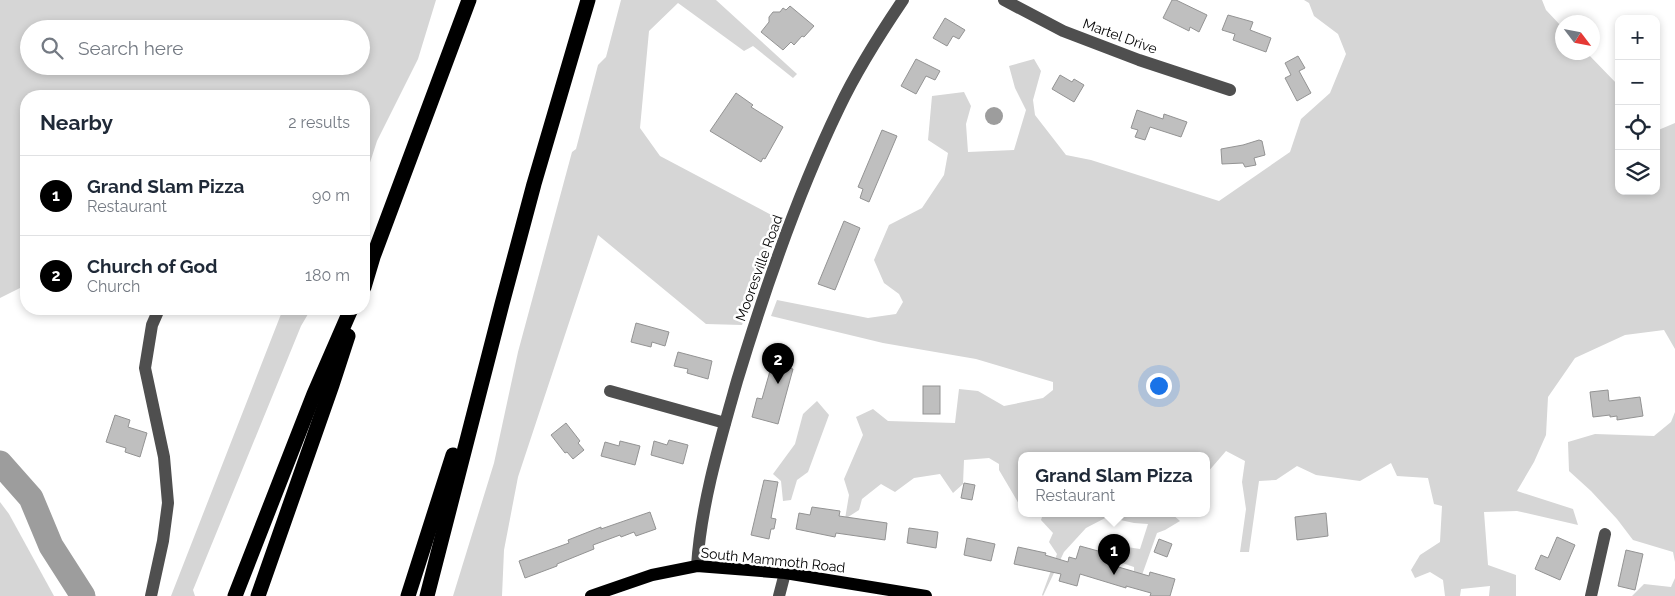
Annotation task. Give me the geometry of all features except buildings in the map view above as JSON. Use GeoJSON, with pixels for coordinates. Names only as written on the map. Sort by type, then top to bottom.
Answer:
{"type":"FeatureCollection","features":[{"type":"Feature","properties":{"kind":"highway"},"geometry":{"type":"LineString","coordinates":[[370,264],[469,0]]}},
{"type":"Feature","properties":{"kind":"highway"},"geometry":{"type":"LineString","coordinates":[[427,596],[502,304],[588,0]]}},
{"type":"Feature","properties":{"kind":"highway"},"geometry":{"type":"LineString","coordinates":[[370,267],[373,257]]}},
{"type":"Feature","properties":{"kind":"highway"},"geometry":{"type":"LineString","coordinates":[[408,596],[502,304]]}},
{"type":"Feature","properties":{"kind":"highway"},"geometry":{"type":"LineString","coordinates":[[236,596],[314,394],[348,315]]}},
{"type":"Feature","properties":{"kind":"highway"},"geometry":{"type":"LineString","coordinates":[[258,596],[355,315]]}},
{"type":"Feature","properties":{"kind":"main road","name":"South Mammoth Road"},"geometry":{"type":"LineString","coordinates":[[591,596],[652,574],[697,566],[785,573],[926,596]]}},
{"type":"Feature","properties":{"kind":"street","name":"Mooresville Road"},"geometry":{"type":"LineString","coordinates":[[697,566],[699,537],[725,423],[772,272],[824,141],[840,106],[860,69],[903,0]]}},
{"type":"Feature","properties":{"kind":"street","name":"Martel Drive"},"geometry":{"type":"LineString","coordinates":[[1004,0],[1062,31],[1139,60],[1230,90]]}},
{"type":"Feature","properties":{"kind":"street"},"geometry":{"type":"LineString","coordinates":[[152,596],[163,541],[168,503],[164,457],[146,368],[152,325],[156,315]]}},
{"type":"Feature","properties":{"kind":"street"},"geometry":{"type":"LineString","coordinates":[[610,391],[725,423]]}},
{"type":"Feature","properties":{"kind":"street"},"geometry":{"type":"LineString","coordinates":[[1591,596],[1605,534]]}},
{"type":"Feature","properties":{"kind":"street"},"geometry":{"type":"LineString","coordinates":[[779,596],[785,573]]}},
{"type":"Feature","properties":{"kind":"shaded area"},"geometry":{"type":"Polygon","coordinates":[[[0,0],[436,0],[418,59],[377,141],[370,163],[370,90],[20,90],[20,288],[0,298],[0,0]]]}},
{"type":"Feature","properties":{"kind":"shaded area"},"geometry":{"type":"Polygon","coordinates":[[[621,0],[716,0],[797,74],[793,78],[753,46],[744,51],[678,3],[649,31],[640,128],[660,156],[779,219],[742,325],[706,324],[598,235],[518,477],[504,550],[502,596],[453,596],[494,463],[518,352],[572,152],[576,149],[598,65],[606,57],[621,0]]]}},
{"type":"Feature","properties":{"kind":"shaded area"},"geometry":{"type":"Polygon","coordinates":[[[1304,0],[1542,0],[1546,10],[1555,20],[1555,60],[1594,60],[1615,82],[1615,195],[1660,195],[1660,129],[1675,123],[1675,349],[1664,330],[1625,335],[1575,358],[1548,397],[1546,435],[1534,462],[1517,491],[1573,509],[1578,525],[1517,511],[1484,512],[1488,565],[1516,575],[1516,596],[1489,596],[1490,586],[1461,589],[1460,596],[1445,596],[1443,580],[1430,572],[1415,578],[1411,570],[1420,555],[1440,542],[1442,506],[1434,504],[1428,478],[1397,476],[1391,463],[1360,481],[1316,475],[1297,466],[1276,480],[1259,481],[1249,552],[1240,552],[1246,509],[1242,482],[1245,461],[1226,451],[1210,470],[1210,452],[1018,452],[1018,502],[999,470],[999,464],[989,458],[964,460],[963,484],[953,493],[940,474],[914,478],[895,492],[881,484],[862,499],[859,510],[845,519],[849,495],[844,479],[863,435],[856,417],[873,409],[888,421],[955,423],[959,389],[978,391],[1004,406],[1043,398],[1053,390],[1053,382],[976,359],[883,343],[771,316],[777,300],[868,318],[896,314],[903,302],[899,294],[884,283],[874,260],[889,225],[922,208],[944,175],[948,153],[928,140],[932,96],[964,92],[971,106],[966,124],[968,152],[1014,150],[1026,110],[1015,88],[1009,66],[1034,59],[1041,71],[1033,100],[1035,115],[1066,155],[1091,160],[1219,201],[1290,152],[1301,119],[1330,93],[1346,54],[1338,34],[1314,16],[1309,3],[1304,0]]]}},
{"type":"Feature","properties":{"kind":"shaded area"},"geometry":{"type":"Polygon","coordinates":[[[994,107],[1000,110],[1003,116],[1000,122],[994,125],[988,122],[985,116],[988,110],[994,107]]]}},
{"type":"Feature","properties":{"kind":"shaded area"},"geometry":{"type":"Polygon","coordinates":[[[281,315],[307,315],[301,326],[193,590],[195,596],[171,596],[281,315]]]}},
{"type":"Feature","properties":{"kind":"shaded area"},"geometry":{"type":"Polygon","coordinates":[[[817,401],[829,415],[808,472],[797,480],[791,500],[783,501],[781,481],[773,474],[795,444],[803,414],[817,401]]]}},
{"type":"Feature","properties":{"kind":"shaded area"},"geometry":{"type":"Polygon","coordinates":[[[1675,412],[1675,562],[1673,552],[1633,540],[1617,519],[1569,471],[1568,442],[1595,434],[1654,436],[1671,422],[1675,412]]]}},
{"type":"Feature","properties":{"kind":"shaded area"},"geometry":{"type":"Polygon","coordinates":[[[0,502],[9,514],[54,596],[0,596],[0,502]]]}},
{"type":"Feature","properties":{"kind":"shaded area"},"geometry":{"type":"Polygon","coordinates":[[[1042,517],[1107,517],[1086,528],[1064,552],[1043,596],[1057,554],[1049,542],[1053,533],[1041,520],[1042,517]]]}},
{"type":"Feature","properties":{"kind":"shaded area"},"geometry":{"type":"Polygon","coordinates":[[[1107,517],[1175,517],[1180,521],[1157,533],[1137,589],[1134,584],[1134,567],[1119,562],[1119,557],[1112,555],[1114,545],[1140,549],[1148,524],[1107,517]]]}},
{"type":"Feature","properties":{"kind":"shaded area"},"geometry":{"type":"Polygon","coordinates":[[[1675,578],[1675,596],[1632,596],[1644,584],[1671,587],[1675,578]]]}},
{"type":"Feature","properties":{"kind":"waterway"},"geometry":{"type":"LineString","coordinates":[[0,463],[31,498],[51,546],[83,596]]}},
{"type":"Feature","properties":{"kind":"place","name":"Church of God"},"geometry":{"type":"Point","coordinates":[778,384]}},
{"type":"Feature","properties":{"kind":"place","name":"Grand Slam Pizza"},"geometry":{"type":"Point","coordinates":[1114,575]}}]}
